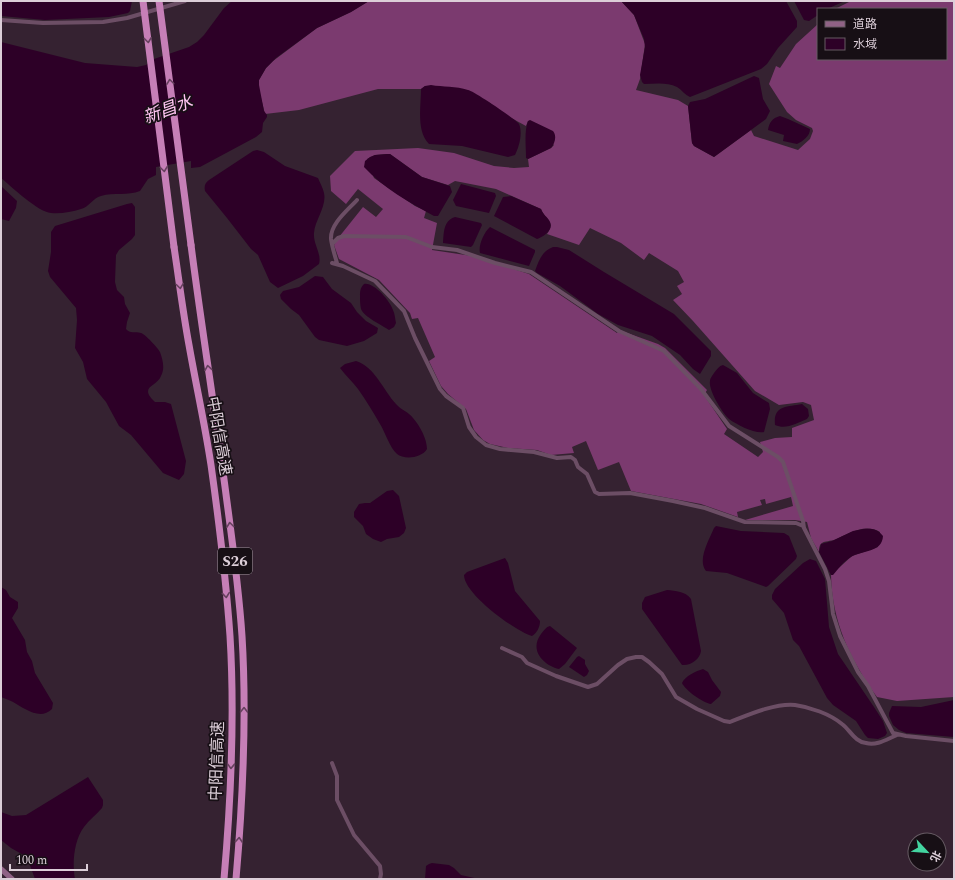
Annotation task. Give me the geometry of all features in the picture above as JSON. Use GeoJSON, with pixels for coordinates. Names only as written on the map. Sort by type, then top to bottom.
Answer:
{"type":"FeatureCollection","features":[{"type":"Feature","properties":{"kind":"highway","name":"中阳信高速"},"geometry":{"type":"LineString","coordinates":[[143,1],[174,248],[210,464],[230,635],[232,691],[231,762],[224,879]]}},
{"type":"Feature","properties":{"kind":"highway","name":"中阳信高速"},"geometry":{"type":"LineString","coordinates":[[160,1],[191,245],[224,478],[242,634],[244,679],[243,755],[240,836],[236,879]]}},
{"type":"Feature","properties":{"kind":"street"},"geometry":{"type":"LineString","coordinates":[[1,20],[43,23],[103,22],[127,18],[185,1]]}},
{"type":"Feature","properties":{"kind":"street"},"geometry":{"type":"LineString","coordinates":[[337,264],[331,237],[334,225],[357,200]]}},
{"type":"Feature","properties":{"kind":"street"},"geometry":{"type":"LineString","coordinates":[[332,244],[338,238],[344,236],[406,237],[432,247],[457,250],[495,263],[531,272],[619,331],[664,351],[701,389],[729,426],[778,457],[783,462],[804,528],[825,569],[829,581],[833,614],[840,636],[858,672],[868,686],[893,733],[897,735],[954,741]]}},
{"type":"Feature","properties":{"kind":"street"},"geometry":{"type":"LineString","coordinates":[[332,263],[379,284],[404,311],[415,338],[440,389],[446,396],[463,408],[471,432],[486,445],[500,449],[534,452],[550,457],[571,457],[587,474],[595,492],[598,494],[630,493],[705,508],[745,522],[796,523],[804,528]]}},
{"type":"Feature","properties":{"kind":"street"},"geometry":{"type":"LineString","coordinates":[[502,648],[522,657],[527,663],[556,676],[588,687],[597,684],[618,665],[627,660],[642,657],[662,674],[676,697],[724,722],[730,722],[777,706],[794,705],[825,714],[837,720],[863,743],[877,744],[897,735]]}},
{"type":"Feature","properties":{"kind":"street"},"geometry":{"type":"LineString","coordinates":[[332,763],[336,776],[337,800],[354,835],[380,866],[382,874],[380,879]]}},
{"type":"Feature","properties":{"kind":"street"},"geometry":{"type":"LineString","coordinates":[[1,869],[12,879]]}},
{"type":"Feature","properties":{"kind":"shaded area"},"geometry":{"type":"Polygon","coordinates":[[[369,1],[621,1],[634,15],[645,44],[640,79],[636,90],[678,100],[688,106],[692,143],[694,146],[714,157],[751,130],[754,136],[798,150],[810,139],[813,131],[812,128],[796,120],[787,112],[769,84],[776,66],[780,68],[796,44],[817,25],[817,60],[947,60],[947,8],[837,8],[851,1],[954,1],[954,697],[897,701],[877,697],[859,669],[844,639],[835,609],[831,575],[852,556],[878,547],[880,532],[868,529],[857,530],[834,540],[822,543],[819,552],[811,538],[807,522],[795,520],[745,520],[793,506],[791,497],[766,504],[765,499],[760,500],[762,505],[737,512],[738,517],[701,504],[631,491],[619,462],[598,470],[586,441],[572,447],[574,453],[551,455],[537,450],[508,448],[490,444],[483,440],[474,430],[466,409],[441,386],[429,361],[435,357],[418,318],[412,319],[410,313],[379,280],[339,259],[334,245],[363,207],[376,217],[383,209],[358,189],[346,204],[331,191],[330,176],[355,151],[418,148],[454,153],[494,166],[514,168],[529,167],[528,159],[551,148],[554,145],[528,121],[526,126],[504,114],[490,103],[425,86],[421,89],[378,89],[299,110],[265,114],[259,90],[259,80],[266,68],[317,28],[351,12],[369,1]],[[390,154],[375,155],[367,159],[374,178],[415,206],[426,211],[424,218],[437,223],[432,250],[472,256],[529,274],[617,333],[619,330],[665,348],[707,390],[704,395],[727,429],[724,434],[758,457],[763,452],[760,442],[775,438],[792,437],[792,428],[814,420],[811,405],[803,402],[779,405],[755,391],[673,300],[682,294],[677,286],[684,282],[678,271],[649,253],[644,260],[621,243],[590,228],[579,245],[547,234],[550,223],[541,209],[496,189],[455,181],[448,185],[422,177],[390,154]]]}},
{"type":"Feature","properties":{"kind":"water"},"geometry":{"type":"Polygon","coordinates":[[[1,1],[132,1],[130,11],[128,13],[109,17],[45,20],[1,16],[1,1]]]}},
{"type":"Feature","properties":{"kind":"water","name":"新昌水"},"geometry":{"type":"Polygon","coordinates":[[[232,1],[369,1],[351,12],[317,28],[276,58],[266,68],[259,80],[264,111],[267,115],[263,123],[262,132],[256,137],[200,167],[191,168],[191,161],[156,167],[156,175],[148,179],[140,191],[101,196],[84,208],[70,212],[58,213],[46,212],[39,208],[1,178],[1,42],[85,63],[137,67],[146,65],[154,59],[189,47],[197,42],[224,8],[232,1]]]}},
{"type":"Feature","properties":{"kind":"water"},"geometry":{"type":"Polygon","coordinates":[[[621,1],[786,1],[797,21],[797,27],[778,48],[767,64],[761,69],[690,97],[673,85],[644,84],[642,82],[640,75],[645,47],[644,39],[634,15],[621,1]]]}},
{"type":"Feature","properties":{"kind":"water"},"geometry":{"type":"Polygon","coordinates":[[[794,1],[845,1],[829,8],[817,8],[817,16],[809,21],[804,20],[794,1]]]}},
{"type":"Feature","properties":{"kind":"water"},"geometry":{"type":"Polygon","coordinates":[[[754,76],[759,78],[763,99],[770,111],[766,119],[714,157],[694,146],[692,143],[688,106],[690,102],[705,99],[754,76]]]}},
{"type":"Feature","properties":{"kind":"water"},"geometry":{"type":"Polygon","coordinates":[[[431,85],[468,90],[495,106],[517,122],[519,124],[521,136],[515,155],[508,157],[462,146],[429,144],[422,132],[420,110],[421,89],[425,86],[431,85]]]}},
{"type":"Feature","properties":{"kind":"water"},"geometry":{"type":"Polygon","coordinates":[[[780,116],[810,129],[810,132],[804,140],[797,144],[783,141],[784,135],[768,130],[771,121],[780,116]]]}},
{"type":"Feature","properties":{"kind":"water"},"geometry":{"type":"Polygon","coordinates":[[[530,120],[553,131],[555,137],[551,148],[528,159],[526,158],[526,134],[528,121],[530,120]]]}},
{"type":"Feature","properties":{"kind":"water"},"geometry":{"type":"Polygon","coordinates":[[[257,150],[264,152],[285,166],[318,178],[324,193],[324,203],[316,223],[314,233],[320,260],[319,264],[303,276],[278,288],[270,282],[258,255],[251,249],[205,191],[206,183],[209,180],[253,151],[257,150]]]}},
{"type":"Feature","properties":{"kind":"water"},"geometry":{"type":"Polygon","coordinates":[[[390,154],[422,177],[450,186],[452,192],[438,216],[434,216],[397,194],[371,175],[364,167],[365,161],[370,157],[375,155],[390,154]]]}},
{"type":"Feature","properties":{"kind":"water"},"geometry":{"type":"Polygon","coordinates":[[[461,184],[495,193],[496,196],[489,213],[456,206],[453,200],[461,184]]]}},
{"type":"Feature","properties":{"kind":"water"},"geometry":{"type":"Polygon","coordinates":[[[1,186],[17,201],[16,208],[9,221],[1,219],[1,186]]]}},
{"type":"Feature","properties":{"kind":"water"},"geometry":{"type":"Polygon","coordinates":[[[511,196],[541,209],[551,225],[547,233],[537,239],[494,216],[503,197],[511,196]]]}},
{"type":"Feature","properties":{"kind":"water"},"geometry":{"type":"Polygon","coordinates":[[[132,203],[135,207],[135,235],[119,250],[116,255],[115,282],[117,290],[124,297],[125,304],[130,313],[126,329],[143,334],[157,347],[161,355],[163,364],[162,373],[159,380],[150,387],[148,393],[155,402],[165,402],[171,404],[186,461],[184,474],[179,480],[163,473],[131,435],[119,426],[106,402],[87,379],[83,362],[75,348],[77,320],[76,308],[50,277],[48,271],[51,252],[51,232],[55,226],[132,203]]]}},
{"type":"Feature","properties":{"kind":"water"},"geometry":{"type":"Polygon","coordinates":[[[455,217],[481,223],[482,225],[471,247],[443,243],[446,224],[455,217]]]}},
{"type":"Feature","properties":{"kind":"water"},"geometry":{"type":"Polygon","coordinates":[[[490,227],[535,250],[529,266],[480,253],[482,239],[490,227]]]}},
{"type":"Feature","properties":{"kind":"water"},"geometry":{"type":"Polygon","coordinates":[[[553,247],[569,250],[674,314],[711,351],[711,356],[700,374],[680,355],[652,336],[618,325],[598,314],[560,286],[537,273],[535,271],[541,256],[553,247]]]}},
{"type":"Feature","properties":{"kind":"water"},"geometry":{"type":"Polygon","coordinates":[[[315,276],[323,277],[332,289],[351,303],[366,321],[378,328],[377,333],[364,341],[347,346],[319,340],[315,337],[299,315],[281,299],[280,295],[283,291],[299,287],[315,276]]]}},
{"type":"Feature","properties":{"kind":"water"},"geometry":{"type":"Polygon","coordinates":[[[364,284],[368,284],[377,289],[389,302],[395,315],[396,323],[394,327],[389,330],[369,318],[363,312],[360,306],[360,293],[364,284]]]}},
{"type":"Feature","properties":{"kind":"water"},"geometry":{"type":"Polygon","coordinates":[[[356,361],[363,364],[374,374],[396,404],[416,421],[426,441],[427,449],[425,452],[413,457],[404,457],[400,456],[394,451],[364,397],[340,368],[345,364],[356,361]]]}},
{"type":"Feature","properties":{"kind":"water"},"geometry":{"type":"Polygon","coordinates":[[[723,365],[737,373],[753,393],[769,403],[770,409],[764,432],[756,432],[737,424],[726,416],[720,407],[711,390],[710,381],[716,370],[723,365]]]}},
{"type":"Feature","properties":{"kind":"water"},"geometry":{"type":"Polygon","coordinates":[[[802,404],[808,409],[809,416],[807,419],[783,427],[775,425],[776,414],[779,410],[802,404]]]}},
{"type":"Feature","properties":{"kind":"water"},"geometry":{"type":"Polygon","coordinates":[[[393,490],[399,496],[406,528],[404,533],[399,537],[387,539],[381,542],[366,534],[363,526],[354,517],[354,512],[359,504],[370,503],[387,491],[393,490]]]}},
{"type":"Feature","properties":{"kind":"water"},"geometry":{"type":"Polygon","coordinates":[[[716,526],[741,531],[784,533],[789,536],[797,556],[796,559],[766,587],[727,573],[706,571],[703,556],[716,526]]]}},
{"type":"Feature","properties":{"kind":"water"},"geometry":{"type":"Polygon","coordinates":[[[863,529],[879,532],[883,536],[882,541],[875,548],[851,557],[833,575],[831,575],[819,552],[821,544],[832,541],[853,531],[863,529]]]}},
{"type":"Feature","properties":{"kind":"water"},"geometry":{"type":"Polygon","coordinates":[[[505,558],[508,563],[515,591],[540,621],[538,630],[532,636],[524,633],[503,620],[472,592],[466,583],[464,575],[467,572],[505,558]]]}},
{"type":"Feature","properties":{"kind":"water"},"geometry":{"type":"Polygon","coordinates":[[[810,559],[816,561],[825,579],[829,627],[838,654],[883,721],[887,733],[885,736],[878,739],[868,738],[856,721],[833,705],[827,698],[799,646],[793,640],[784,613],[772,599],[775,589],[803,563],[810,559]]]}},
{"type":"Feature","properties":{"kind":"water"},"geometry":{"type":"Polygon","coordinates":[[[1,587],[6,590],[10,597],[18,602],[18,608],[12,618],[25,640],[27,652],[32,661],[35,673],[53,703],[52,709],[42,714],[37,714],[27,710],[12,701],[1,697],[1,587]]]}},
{"type":"Feature","properties":{"kind":"water"},"geometry":{"type":"Polygon","coordinates":[[[667,590],[683,593],[691,599],[701,651],[699,657],[689,664],[682,665],[642,609],[642,603],[645,597],[667,590]]]}},
{"type":"Feature","properties":{"kind":"water"},"geometry":{"type":"Polygon","coordinates":[[[550,626],[577,648],[565,664],[559,669],[543,660],[537,651],[536,646],[541,634],[547,627],[550,626]]]}},
{"type":"Feature","properties":{"kind":"water"},"geometry":{"type":"Polygon","coordinates":[[[579,656],[585,660],[585,664],[589,671],[584,677],[569,667],[579,656]]]}},
{"type":"Feature","properties":{"kind":"water"},"geometry":{"type":"Polygon","coordinates":[[[703,669],[708,672],[721,692],[720,696],[711,704],[695,696],[682,683],[683,680],[694,672],[703,669]]]}},
{"type":"Feature","properties":{"kind":"water"},"geometry":{"type":"Polygon","coordinates":[[[954,700],[954,737],[906,733],[893,725],[889,716],[892,706],[921,707],[954,700]]]}},
{"type":"Feature","properties":{"kind":"water"},"geometry":{"type":"Polygon","coordinates":[[[88,777],[103,800],[103,805],[102,808],[84,827],[78,838],[74,859],[75,879],[35,879],[27,857],[11,848],[1,840],[1,812],[12,816],[26,815],[88,777]]]}},
{"type":"Feature","properties":{"kind":"water"},"geometry":{"type":"Polygon","coordinates":[[[432,863],[449,865],[461,875],[479,879],[425,879],[426,866],[432,863]]]}}]}
